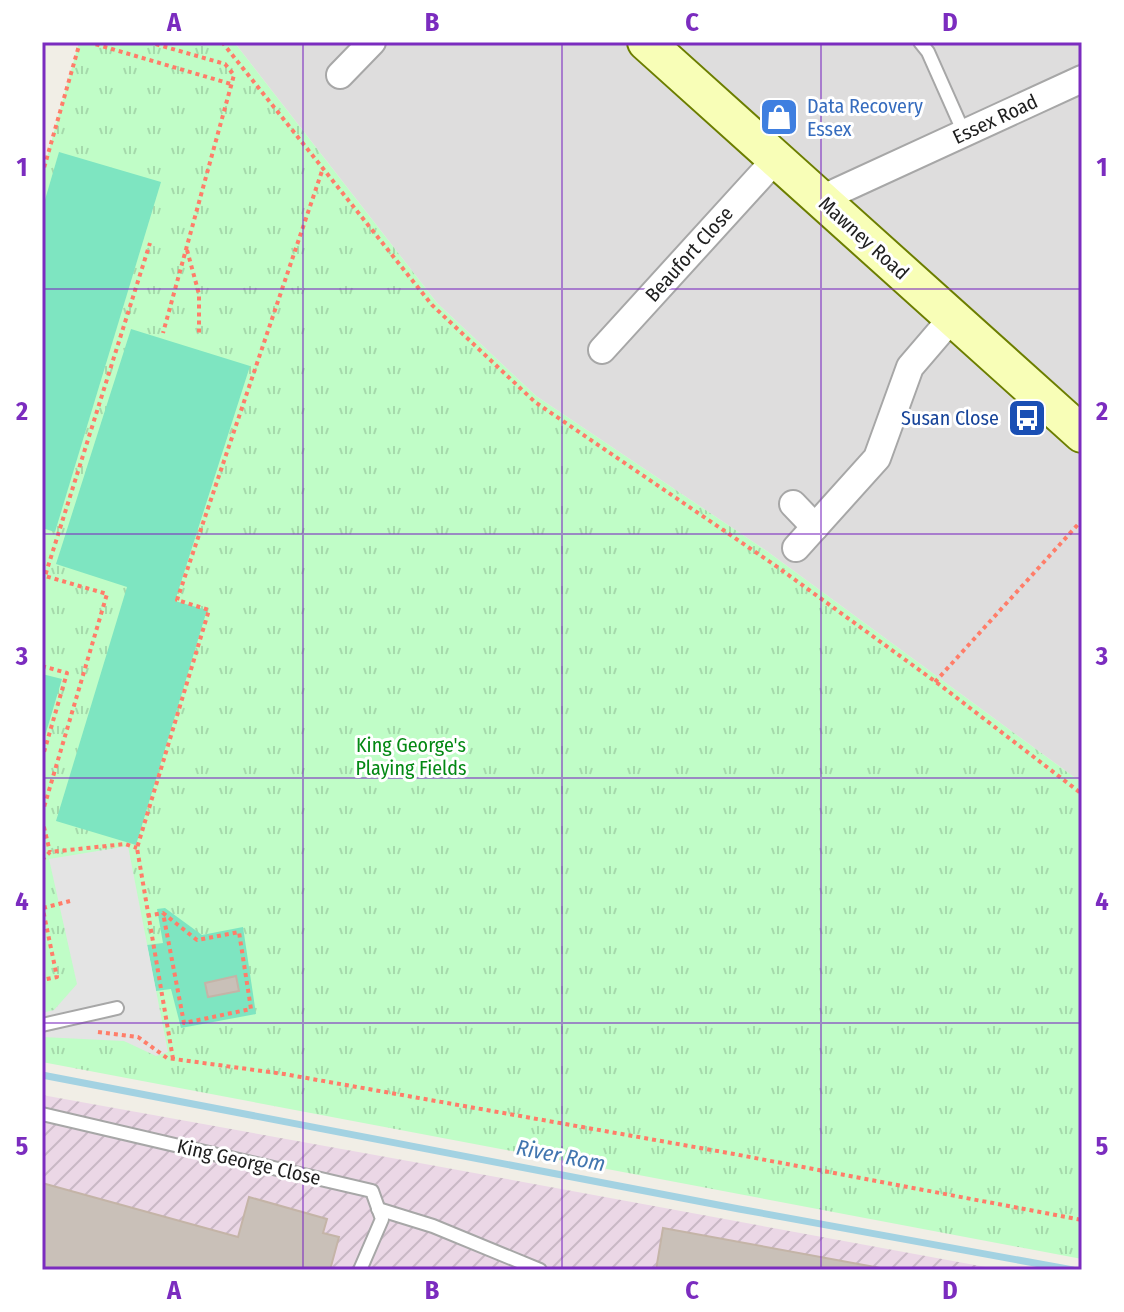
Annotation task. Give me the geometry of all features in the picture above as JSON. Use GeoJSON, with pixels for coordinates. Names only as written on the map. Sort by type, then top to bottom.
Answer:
{"type":"FeatureCollection","features":[{"type":"Feature","properties":{"kind":"street"},"geometry":{"type":"LineString","coordinates":[[340,75],[372,42]]}},
{"type":"Feature","properties":{"kind":"street","name":"Mawney Road"},"geometry":{"type":"LineString","coordinates":[[646,42],[1082,434]]}},
{"type":"Feature","properties":{"kind":"street","name":"Essex Road"},"geometry":{"type":"LineString","coordinates":[[821,199],[1082,79]]}},
{"type":"Feature","properties":{"kind":"street","name":"Beaufort Close"},"geometry":{"type":"LineString","coordinates":[[602,350],[776,159]]}},
{"type":"Feature","properties":{"kind":"street"},"geometry":{"type":"LineString","coordinates":[[796,548],[877,458],[910,367],[952,318]]}},
{"type":"Feature","properties":{"kind":"street"},"geometry":{"type":"LineString","coordinates":[[793,504],[815,527]]}},
{"type":"Feature","properties":{"kind":"lane"},"geometry":{"type":"LineString","coordinates":[[920,42],[928,52],[964,133]]}},
{"type":"Feature","properties":{"kind":"lane"},"geometry":{"type":"LineString","coordinates":[[42,1025],[117,1008]]}},
{"type":"Feature","properties":{"kind":"lane","name":"King George Close"},"geometry":{"type":"LineString","coordinates":[[42,1114],[372,1191],[378,1209]]}},
{"type":"Feature","properties":{"kind":"lane"},"geometry":{"type":"LineString","coordinates":[[360,1270],[382,1219],[378,1209]]}},
{"type":"Feature","properties":{"kind":"lane"},"geometry":{"type":"LineString","coordinates":[[378,1209],[433,1226],[540,1270]]}},
{"type":"Feature","properties":{"kind":"path"},"geometry":{"type":"LineString","coordinates":[[42,175],[80,42]]}},
{"type":"Feature","properties":{"kind":"path"},"geometry":{"type":"LineString","coordinates":[[88,42],[231,84]]}},
{"type":"Feature","properties":{"kind":"path"},"geometry":{"type":"LineString","coordinates":[[148,42],[225,64],[234,75],[163,333]]}},
{"type":"Feature","properties":{"kind":"path"},"geometry":{"type":"LineString","coordinates":[[222,42],[432,305],[535,402],[776,566],[1082,794]]}},
{"type":"Feature","properties":{"kind":"path"},"geometry":{"type":"LineString","coordinates":[[173,1059],[137,848],[209,610],[177,600],[323,168]]}},
{"type":"Feature","properties":{"kind":"path"},"geometry":{"type":"LineString","coordinates":[[50,852],[42,816],[107,594],[45,576],[150,243]]}},
{"type":"Feature","properties":{"kind":"path"},"geometry":{"type":"LineString","coordinates":[[186,248],[199,294],[199,335]]}},
{"type":"Feature","properties":{"kind":"path"},"geometry":{"type":"LineString","coordinates":[[935,682],[1082,520]]}},
{"type":"Feature","properties":{"kind":"path"},"geometry":{"type":"LineString","coordinates":[[42,666],[67,673],[42,759]]}},
{"type":"Feature","properties":{"kind":"path"},"geometry":{"type":"LineString","coordinates":[[42,860],[50,852],[125,844],[137,848]]}},
{"type":"Feature","properties":{"kind":"path"},"geometry":{"type":"LineString","coordinates":[[42,980],[57,977],[42,907],[70,901]]}},
{"type":"Feature","properties":{"kind":"path"},"geometry":{"type":"LineString","coordinates":[[147,916],[163,913],[197,940],[239,932],[251,1009],[184,1023],[163,913]]}},
{"type":"Feature","properties":{"kind":"path"},"geometry":{"type":"LineString","coordinates":[[138,1037],[167,1058],[284,1074],[1082,1220]]}},
{"type":"Feature","properties":{"kind":"shaded area"},"geometry":{"type":"Polygon","coordinates":[[[234,42],[1082,42],[1082,783],[768,552],[536,396],[437,303],[234,42]]]}},
{"type":"Feature","properties":{"kind":"shaded area"},"geometry":{"type":"Polygon","coordinates":[[[128,846],[168,1052],[156,1056],[124,1041],[42,1037],[42,1013],[54,1010],[77,984],[49,859],[128,846]]]}},
{"type":"Feature","properties":{"kind":"shaded area"},"geometry":{"type":"Polygon","coordinates":[[[42,1095],[425,1164],[1002,1270],[42,1270],[42,1095]]]}},
{"type":"Feature","properties":{"kind":"green space","name":"King George's Playing Fields"},"geometry":{"type":"Polygon","coordinates":[[[79,42],[234,42],[437,303],[536,396],[768,552],[1082,783],[1082,1259],[42,1062],[42,175],[79,42]]]}},
{"type":"Feature","properties":{"kind":"green space"},"geometry":{"type":"Polygon","coordinates":[[[59,152],[161,182],[55,532],[42,528],[42,210],[59,152]]]}},
{"type":"Feature","properties":{"kind":"green space"},"geometry":{"type":"Polygon","coordinates":[[[131,329],[250,366],[175,601],[207,610],[136,845],[56,821],[127,587],[56,564],[131,329]]]}},
{"type":"Feature","properties":{"kind":"green space"},"geometry":{"type":"Polygon","coordinates":[[[42,674],[62,679],[42,746],[42,674]]]}},
{"type":"Feature","properties":{"kind":"green space"},"geometry":{"type":"Polygon","coordinates":[[[165,908],[202,935],[243,927],[256,1014],[181,1028],[171,989],[156,991],[147,945],[163,943],[157,909],[165,908]]]}},
{"type":"Feature","properties":{"kind":"building"},"geometry":{"type":"Polygon","coordinates":[[[236,976],[239,991],[208,997],[205,983],[236,976]]]}},
{"type":"Feature","properties":{"kind":"building"},"geometry":{"type":"Polygon","coordinates":[[[42,1183],[238,1237],[249,1197],[327,1219],[323,1233],[339,1237],[330,1270],[42,1270],[42,1183]]]}},
{"type":"Feature","properties":{"kind":"building"},"geometry":{"type":"Polygon","coordinates":[[[663,1228],[891,1270],[656,1270],[663,1228]]]}},
{"type":"Feature","properties":{"kind":"waterway","name":"River Rom"},"geometry":{"type":"LineString","coordinates":[[42,1075],[1073,1270]]}},
{"type":"Feature","properties":{"kind":"place","name":"Data Recovery Essex"},"geometry":{"type":"Point","coordinates":[779,117]}},
{"type":"Feature","properties":{"kind":"place","name":"Susan Close"},"geometry":{"type":"Point","coordinates":[1027,418]}}]}
